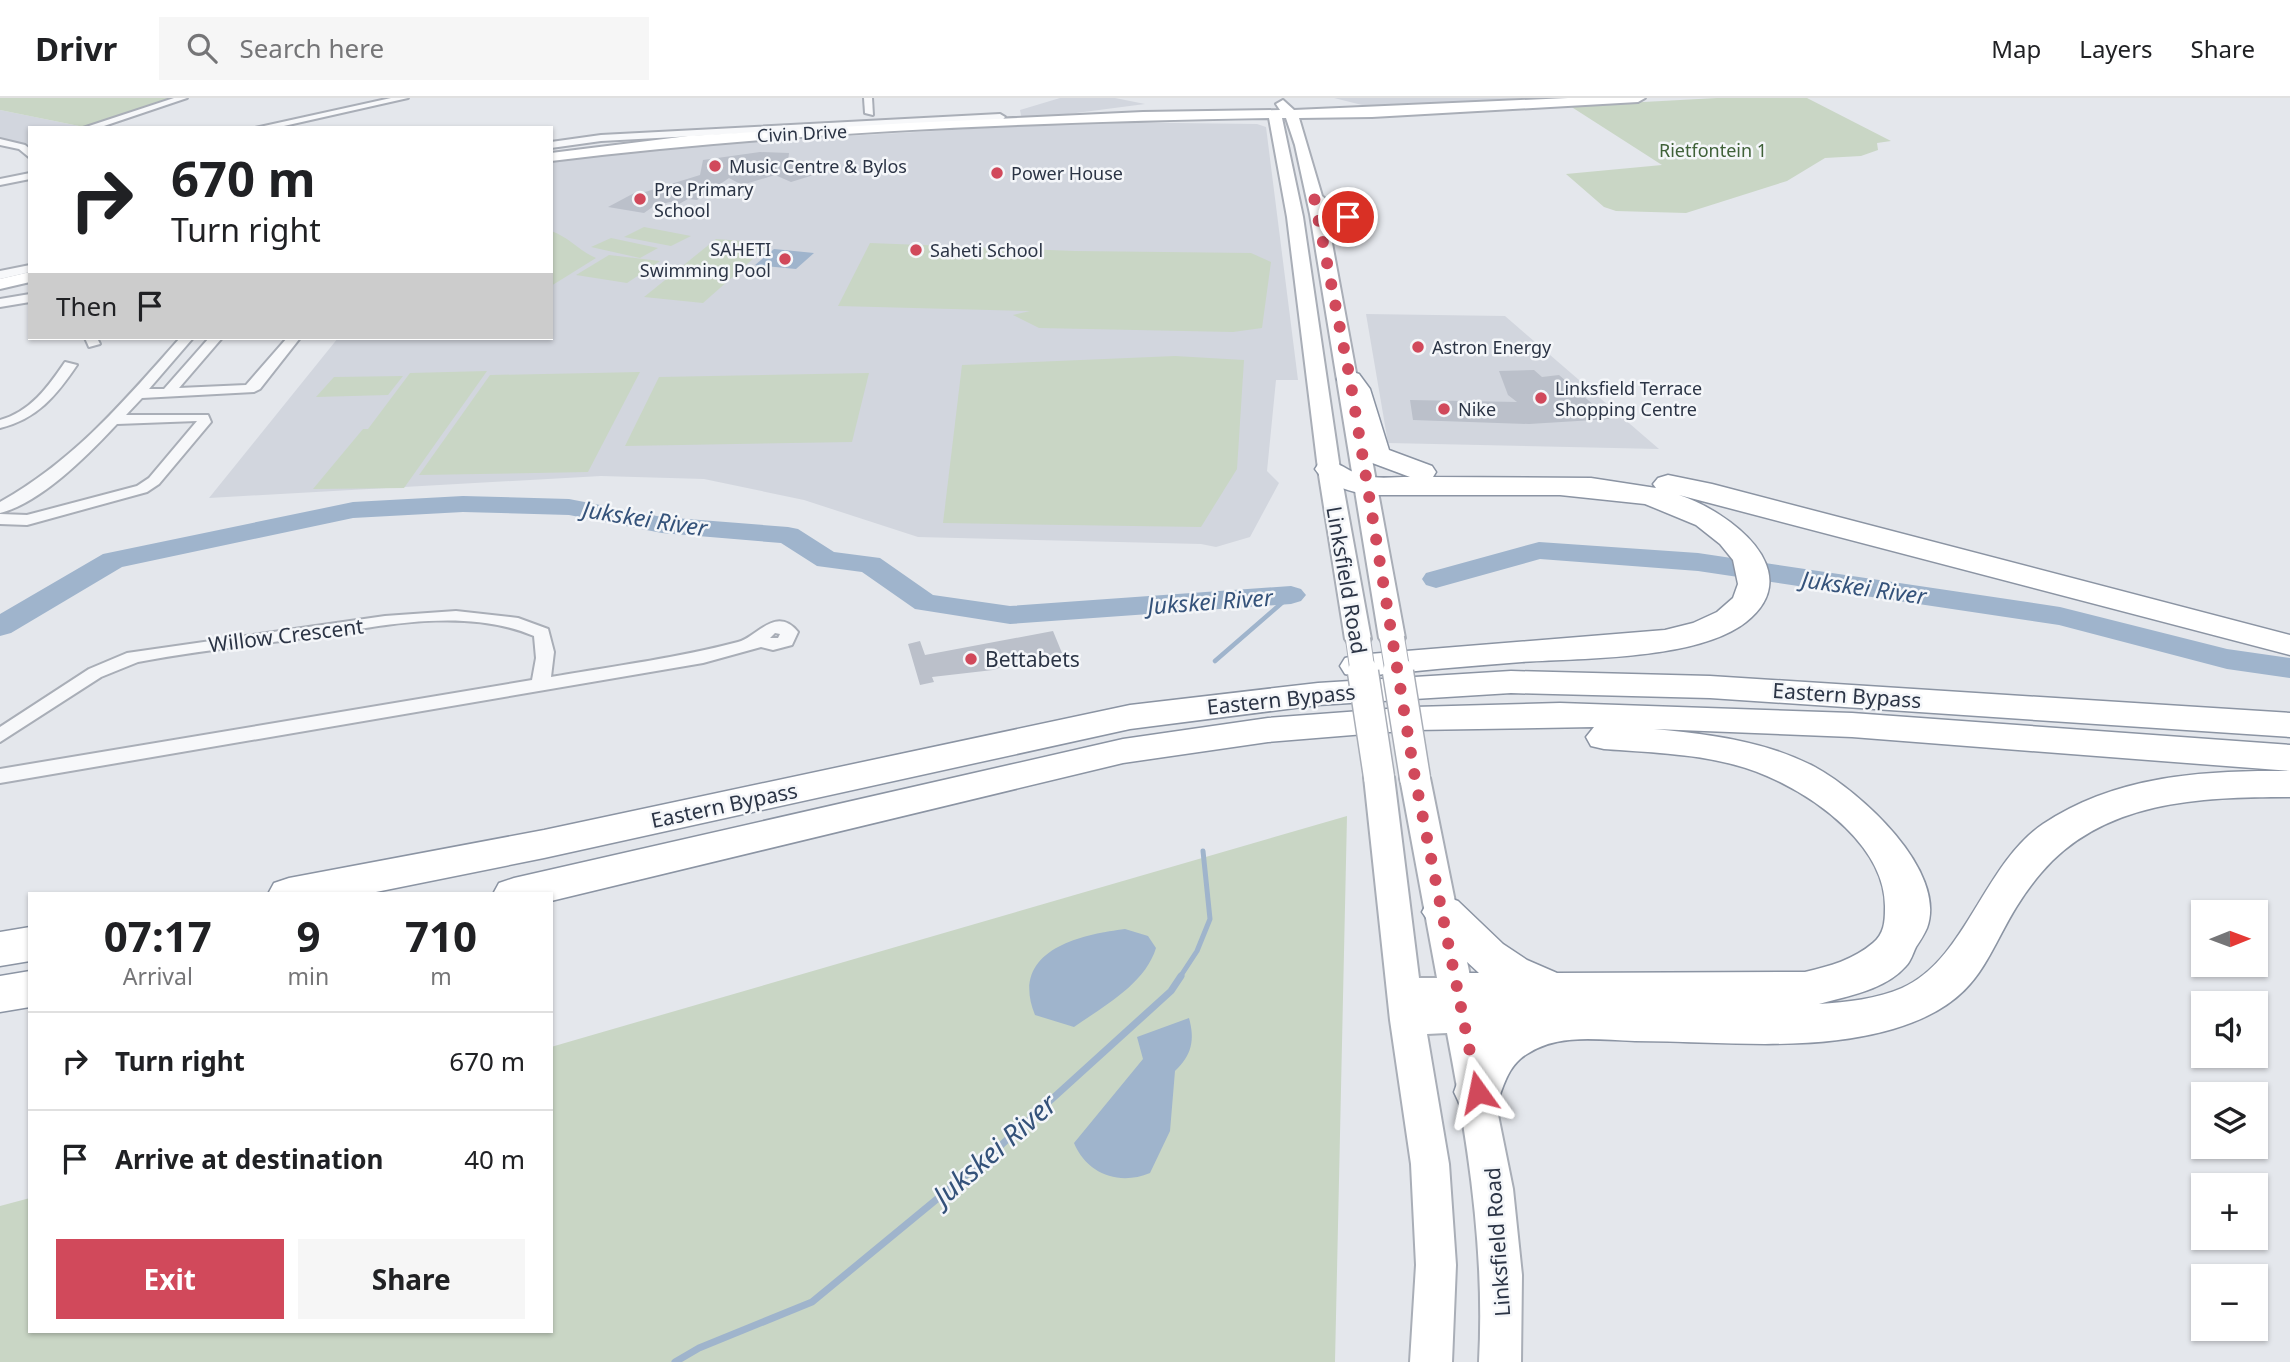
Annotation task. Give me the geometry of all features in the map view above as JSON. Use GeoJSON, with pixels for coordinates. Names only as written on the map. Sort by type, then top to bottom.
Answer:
{"type":"FeatureCollection","features":[{"type":"Feature","properties":{"kind":"highway"},"geometry":{"type":"LineString","coordinates":[[1350,379],[1357,389],[1377,455],[1422,472]]}},
{"type":"Feature","properties":{"kind":"highway"},"geometry":{"type":"LineString","coordinates":[[1351,479],[1422,472],[1602,475],[1687,488],[2290,645]]}},
{"type":"Feature","properties":{"kind":"highway"},"geometry":{"type":"LineString","coordinates":[[656,820],[671,806],[710,791],[1021,722],[1221,685],[1360,666],[1624,644],[1685,635],[1726,621],[1747,602],[1750,567],[1727,534],[1700,514],[1670,502],[1625,490],[1351,479]]}},
{"type":"Feature","properties":{"kind":"highway","name":"Eastern Bypass"},"geometry":{"type":"LineString","coordinates":[[299,892],[656,820],[1130,718],[1305,695],[1455,684],[1710,687],[2290,725]]}},
{"type":"Feature","properties":{"kind":"highway","name":"Eastern Bypass"},"geometry":{"type":"LineString","coordinates":[[522,892],[1157,745],[1333,725],[1488,715],[1615,714],[1698,717],[2290,758]]}},
{"type":"Feature","properties":{"kind":"highway"},"geometry":{"type":"LineString","coordinates":[[859,812],[917,812],[1131,766],[1249,749],[1433,735],[1541,734],[1633,739],[1717,749],[1764,761],[1798,775],[1843,802],[1884,843],[1899,868],[1907,895],[1908,916],[1903,936],[1893,952],[1875,968],[1836,985],[1555,1005],[1459,1005]]}},
{"type":"Feature","properties":{"kind":"highway"},"geometry":{"type":"LineString","coordinates":[[1443,912],[1485,957],[1521,978],[1555,1005],[1795,1024],[1861,1018],[1895,1010],[1922,999],[1954,973],[2026,861],[2063,828],[2110,805],[2169,790],[2230,783],[2290,784]]}},
{"type":"Feature","properties":{"kind":"highway"},"geometry":{"type":"LineString","coordinates":[[0,949],[28,944]]}},
{"type":"Feature","properties":{"kind":"highway"},"geometry":{"type":"LineString","coordinates":[[0,994],[28,989]]}},
{"type":"Feature","properties":{"kind":"highway"},"geometry":{"type":"LineString","coordinates":[[1478,1092],[1492,1054],[1555,1005]]}},
{"type":"Feature","properties":{"kind":"main road"},"geometry":{"type":"LineString","coordinates":[[1281,112],[1311,123],[1334,112],[1541,99],[1638,98]]}},
{"type":"Feature","properties":{"kind":"main road"},"geometry":{"type":"LineString","coordinates":[[1334,112],[1571,99]]}},
{"type":"Feature","properties":{"kind":"main road","name":"Civin Drive"},"geometry":{"type":"LineString","coordinates":[[553,157],[720,137],[1224,112],[1334,112]]}},
{"type":"Feature","properties":{"kind":"main road","name":"Civin Drive"},"geometry":{"type":"LineString","coordinates":[[1054,120],[1247,116],[1281,112]]}},
{"type":"Feature","properties":{"kind":"main road","name":"Linksfield Road"},"geometry":{"type":"LineString","coordinates":[[1281,112],[1314,197],[1350,379],[1352,602],[1379,777],[1406,1006],[1424,1111],[1436,1265],[1431,1362]]}},
{"type":"Feature","properties":{"kind":"main road","name":"Linksfield Road"},"geometry":{"type":"LineString","coordinates":[[1281,112],[1298,242],[1351,479],[1392,638],[1415,778],[1478,1092],[1499,1215],[1503,1329],[1500,1362]]}},
{"type":"Feature","properties":{"kind":"main road"},"geometry":{"type":"LineString","coordinates":[[1314,197],[1332,213],[1348,217]]}},
{"type":"Feature","properties":{"kind":"main road"},"geometry":{"type":"LineString","coordinates":[[0,284],[28,277]]}},
{"type":"Feature","properties":{"kind":"main road"},"geometry":{"type":"LineString","coordinates":[[1406,1006],[1459,1005]]}},
{"type":"Feature","properties":{"kind":"street"},"geometry":{"type":"LineString","coordinates":[[94,126],[183,98]]}},
{"type":"Feature","properties":{"kind":"street"},"geometry":{"type":"LineString","coordinates":[[270,126],[404,98]]}},
{"type":"Feature","properties":{"kind":"street"},"geometry":{"type":"LineString","coordinates":[[869,98],[870,113]]}},
{"type":"Feature","properties":{"kind":"street"},"geometry":{"type":"LineString","coordinates":[[553,145],[601,138],[925,120],[1000,117],[998,122]]}},
{"type":"Feature","properties":{"kind":"street"},"geometry":{"type":"LineString","coordinates":[[0,142],[28,151]]}},
{"type":"Feature","properties":{"kind":"street"},"geometry":{"type":"LineString","coordinates":[[0,182],[28,176]]}},
{"type":"Feature","properties":{"kind":"street"},"geometry":{"type":"LineString","coordinates":[[0,275],[28,268]]}},
{"type":"Feature","properties":{"kind":"street"},"geometry":{"type":"LineString","coordinates":[[0,303],[28,298]]}},
{"type":"Feature","properties":{"kind":"street"},"geometry":{"type":"LineString","coordinates":[[0,508],[44,484],[111,420],[185,340]]}},
{"type":"Feature","properties":{"kind":"street"},"geometry":{"type":"LineString","coordinates":[[168,392],[214,340]]}},
{"type":"Feature","properties":{"kind":"street"},"geometry":{"type":"LineString","coordinates":[[135,394],[243,390],[255,386],[292,340]]}},
{"type":"Feature","properties":{"kind":"street"},"geometry":{"type":"LineString","coordinates":[[0,424],[25,416],[37,408],[70,365]]}},
{"type":"Feature","properties":{"kind":"street"},"geometry":{"type":"LineString","coordinates":[[0,519],[27,520],[142,489],[154,481],[204,422],[203,418],[196,417],[111,420]]}},
{"type":"Feature","properties":{"kind":"street","name":"Willow Crescent"},"geometry":{"type":"LineString","coordinates":[[0,736],[95,673],[133,657],[422,618],[471,617],[533,628],[542,633],[545,642],[545,665],[540,683]]}},
{"type":"Feature","properties":{"kind":"street"},"geometry":{"type":"LineString","coordinates":[[0,776],[703,657],[762,641]]}},
{"type":"Feature","properties":{"kind":"shaded area"},"geometry":{"type":"Polygon","coordinates":[[[1060,98],[1115,98],[1145,104],[1022,120],[1020,110],[1060,98]]]}},
{"type":"Feature","properties":{"kind":"shaded area"},"geometry":{"type":"Polygon","coordinates":[[[1334,98],[1528,98],[1370,107],[1334,98]]]}},
{"type":"Feature","properties":{"kind":"shaded area"},"geometry":{"type":"Polygon","coordinates":[[[0,110],[79,126],[28,126],[27,149],[0,142],[0,110]]]}},
{"type":"Feature","properties":{"kind":"shaded area","name":"Saheti School"},"geometry":{"type":"Polygon","coordinates":[[[1092,122],[1257,124],[1266,127],[1298,380],[1276,380],[1267,471],[1279,483],[1250,537],[1216,547],[1201,544],[918,537],[804,500],[704,479],[601,476],[209,498],[336,340],[553,340],[553,162],[686,145],[1092,122]]]}},
{"type":"Feature","properties":{"kind":"shaded area"},"geometry":{"type":"Polygon","coordinates":[[[1366,314],[1505,316],[1659,449],[1388,443],[1366,314]]]}},
{"type":"Feature","properties":{"kind":"green space"},"geometry":{"type":"Polygon","coordinates":[[[0,98],[177,98],[87,126],[0,110],[0,98]]]}},
{"type":"Feature","properties":{"kind":"green space","name":"Rietfontein 1"},"geometry":{"type":"Polygon","coordinates":[[[1717,98],[1807,98],[1891,141],[1877,143],[1878,150],[1861,156],[1825,158],[1787,181],[1686,213],[1616,211],[1604,207],[1566,174],[1662,165],[1570,106],[1717,98]]]}},
{"type":"Feature","properties":{"kind":"green space"},"geometry":{"type":"Polygon","coordinates":[[[644,227],[691,236],[671,246],[624,237],[644,227]]]}},
{"type":"Feature","properties":{"kind":"green space"},"geometry":{"type":"Polygon","coordinates":[[[553,232],[596,258],[553,285],[553,232]]]}},
{"type":"Feature","properties":{"kind":"green space"},"geometry":{"type":"Polygon","coordinates":[[[611,238],[658,248],[640,258],[591,247],[611,238]]]}},
{"type":"Feature","properties":{"kind":"green space"},"geometry":{"type":"Polygon","coordinates":[[[716,239],[771,243],[703,303],[644,297],[716,239]]]}},
{"type":"Feature","properties":{"kind":"green space"},"geometry":{"type":"Polygon","coordinates":[[[870,243],[1075,251],[1251,253],[1271,262],[1262,328],[1233,332],[1039,328],[1013,315],[1030,311],[838,306],[870,243]]]}},
{"type":"Feature","properties":{"kind":"green space"},"geometry":{"type":"Polygon","coordinates":[[[609,255],[660,261],[627,283],[576,275],[609,255]]]}},
{"type":"Feature","properties":{"kind":"green space"},"geometry":{"type":"Polygon","coordinates":[[[1175,356],[1244,360],[1237,469],[1201,527],[943,523],[962,365],[1175,356]]]}},
{"type":"Feature","properties":{"kind":"green space"},"geometry":{"type":"Polygon","coordinates":[[[487,371],[404,488],[313,489],[363,429],[368,429],[410,373],[487,371]]]}},
{"type":"Feature","properties":{"kind":"green space"},"geometry":{"type":"Polygon","coordinates":[[[640,372],[588,472],[419,475],[490,375],[640,372]]]}},
{"type":"Feature","properties":{"kind":"green space"},"geometry":{"type":"Polygon","coordinates":[[[869,373],[852,442],[625,446],[659,377],[869,373]]]}},
{"type":"Feature","properties":{"kind":"green space"},"geometry":{"type":"Polygon","coordinates":[[[403,376],[388,395],[316,397],[334,377],[403,376]]]}},
{"type":"Feature","properties":{"kind":"green space"},"geometry":{"type":"Polygon","coordinates":[[[1347,816],[1335,1362],[0,1362],[0,1206],[28,1199],[28,1333],[553,1333],[553,1046],[1347,816]]]}},
{"type":"Feature","properties":{"kind":"water","name":"SAHETI Swimming Pool"},"geometry":{"type":"Polygon","coordinates":[[[774,249],[814,253],[796,269],[755,265],[774,249]]]}},
{"type":"Feature","properties":{"kind":"water"},"geometry":{"type":"Polygon","coordinates":[[[1125,929],[1148,936],[1156,948],[1151,961],[1133,983],[1074,1027],[1035,1015],[1029,993],[1031,975],[1040,961],[1069,942],[1125,929]]]}},
{"type":"Feature","properties":{"kind":"water"},"geometry":{"type":"Polygon","coordinates":[[[1189,1018],[1191,1047],[1175,1071],[1170,1131],[1150,1173],[1127,1178],[1096,1170],[1087,1163],[1074,1143],[1143,1059],[1137,1037],[1189,1018]]]}},
{"type":"Feature","properties":{"kind":"building"},"geometry":{"type":"Polygon","coordinates":[[[760,152],[789,153],[788,162],[817,174],[791,182],[775,175],[742,185],[729,178],[697,200],[688,199],[679,204],[670,202],[654,206],[644,213],[608,207],[638,191],[645,192],[700,175],[703,160],[760,152]]]}},
{"type":"Feature","properties":{"kind":"building","name":"Linksfield Terrace Shopping Centre"},"geometry":{"type":"Polygon","coordinates":[[[1534,370],[1542,377],[1559,375],[1610,419],[1529,424],[1413,420],[1410,400],[1517,402],[1508,395],[1499,371],[1534,370]]]}},
{"type":"Feature","properties":{"kind":"building","name":"Bettabets"},"geometry":{"type":"Polygon","coordinates":[[[1053,631],[1062,653],[1020,661],[993,670],[932,677],[934,682],[920,685],[908,644],[920,641],[925,655],[1053,631]]]}},
{"type":"Feature","properties":{"kind":"waterway","name":"Jukskei River"},"geometry":{"type":"LineString","coordinates":[[0,627],[113,560],[353,510],[463,504],[569,507],[662,525],[788,535],[827,560],[870,564],[925,603],[1010,615],[1291,595]]}},
{"type":"Feature","properties":{"kind":"waterway","name":"Jukskei River"},"geometry":{"type":"LineString","coordinates":[[1436,579],[1539,550],[1698,562],[2060,616],[2227,659],[2290,668]]}},
{"type":"Feature","properties":{"kind":"waterway"},"geometry":{"type":"LineString","coordinates":[[1215,661],[1291,595]]}},
{"type":"Feature","properties":{"kind":"waterway","name":"Jukskei River"},"geometry":{"type":"LineString","coordinates":[[1180,977],[1197,951],[1210,919],[1203,851]]}},
{"type":"Feature","properties":{"kind":"waterway","name":"Jukskei River"},"geometry":{"type":"LineString","coordinates":[[675,1362],[699,1348],[812,1302],[988,1157],[1171,991],[1181,976]]}},
{"type":"Feature","properties":{"kind":"place","name":"Music Centre & Bylos"},"geometry":{"type":"Point","coordinates":[715,166]}},
{"type":"Feature","properties":{"kind":"place","name":"Power House"},"geometry":{"type":"Point","coordinates":[997,173]}},
{"type":"Feature","properties":{"kind":"place","name":"Pre Primary School"},"geometry":{"type":"Point","coordinates":[640,199]}},
{"type":"Feature","properties":{"kind":"place","name":"Saheti School"},"geometry":{"type":"Point","coordinates":[916,250]}},
{"type":"Feature","properties":{"kind":"place","name":"SAHETI Swimming Pool"},"geometry":{"type":"Point","coordinates":[785,259]}},
{"type":"Feature","properties":{"kind":"place","name":"Astron Energy"},"geometry":{"type":"Point","coordinates":[1418,347]}},
{"type":"Feature","properties":{"kind":"place","name":"Linksfield Terrace Shopping Centre"},"geometry":{"type":"Point","coordinates":[1541,398]}},
{"type":"Feature","properties":{"kind":"place","name":"Nike"},"geometry":{"type":"Point","coordinates":[1444,409]}},
{"type":"Feature","properties":{"kind":"place","name":"Bettabets"},"geometry":{"type":"Point","coordinates":[971,659]}},
{"type":"Feature","properties":{"kind":"route"},"geometry":{"type":"LineString","coordinates":[[1348,217],[1332,213],[1314,197],[1340,340],[1350,379],[1415,778],[1478,1092]]}}]}
